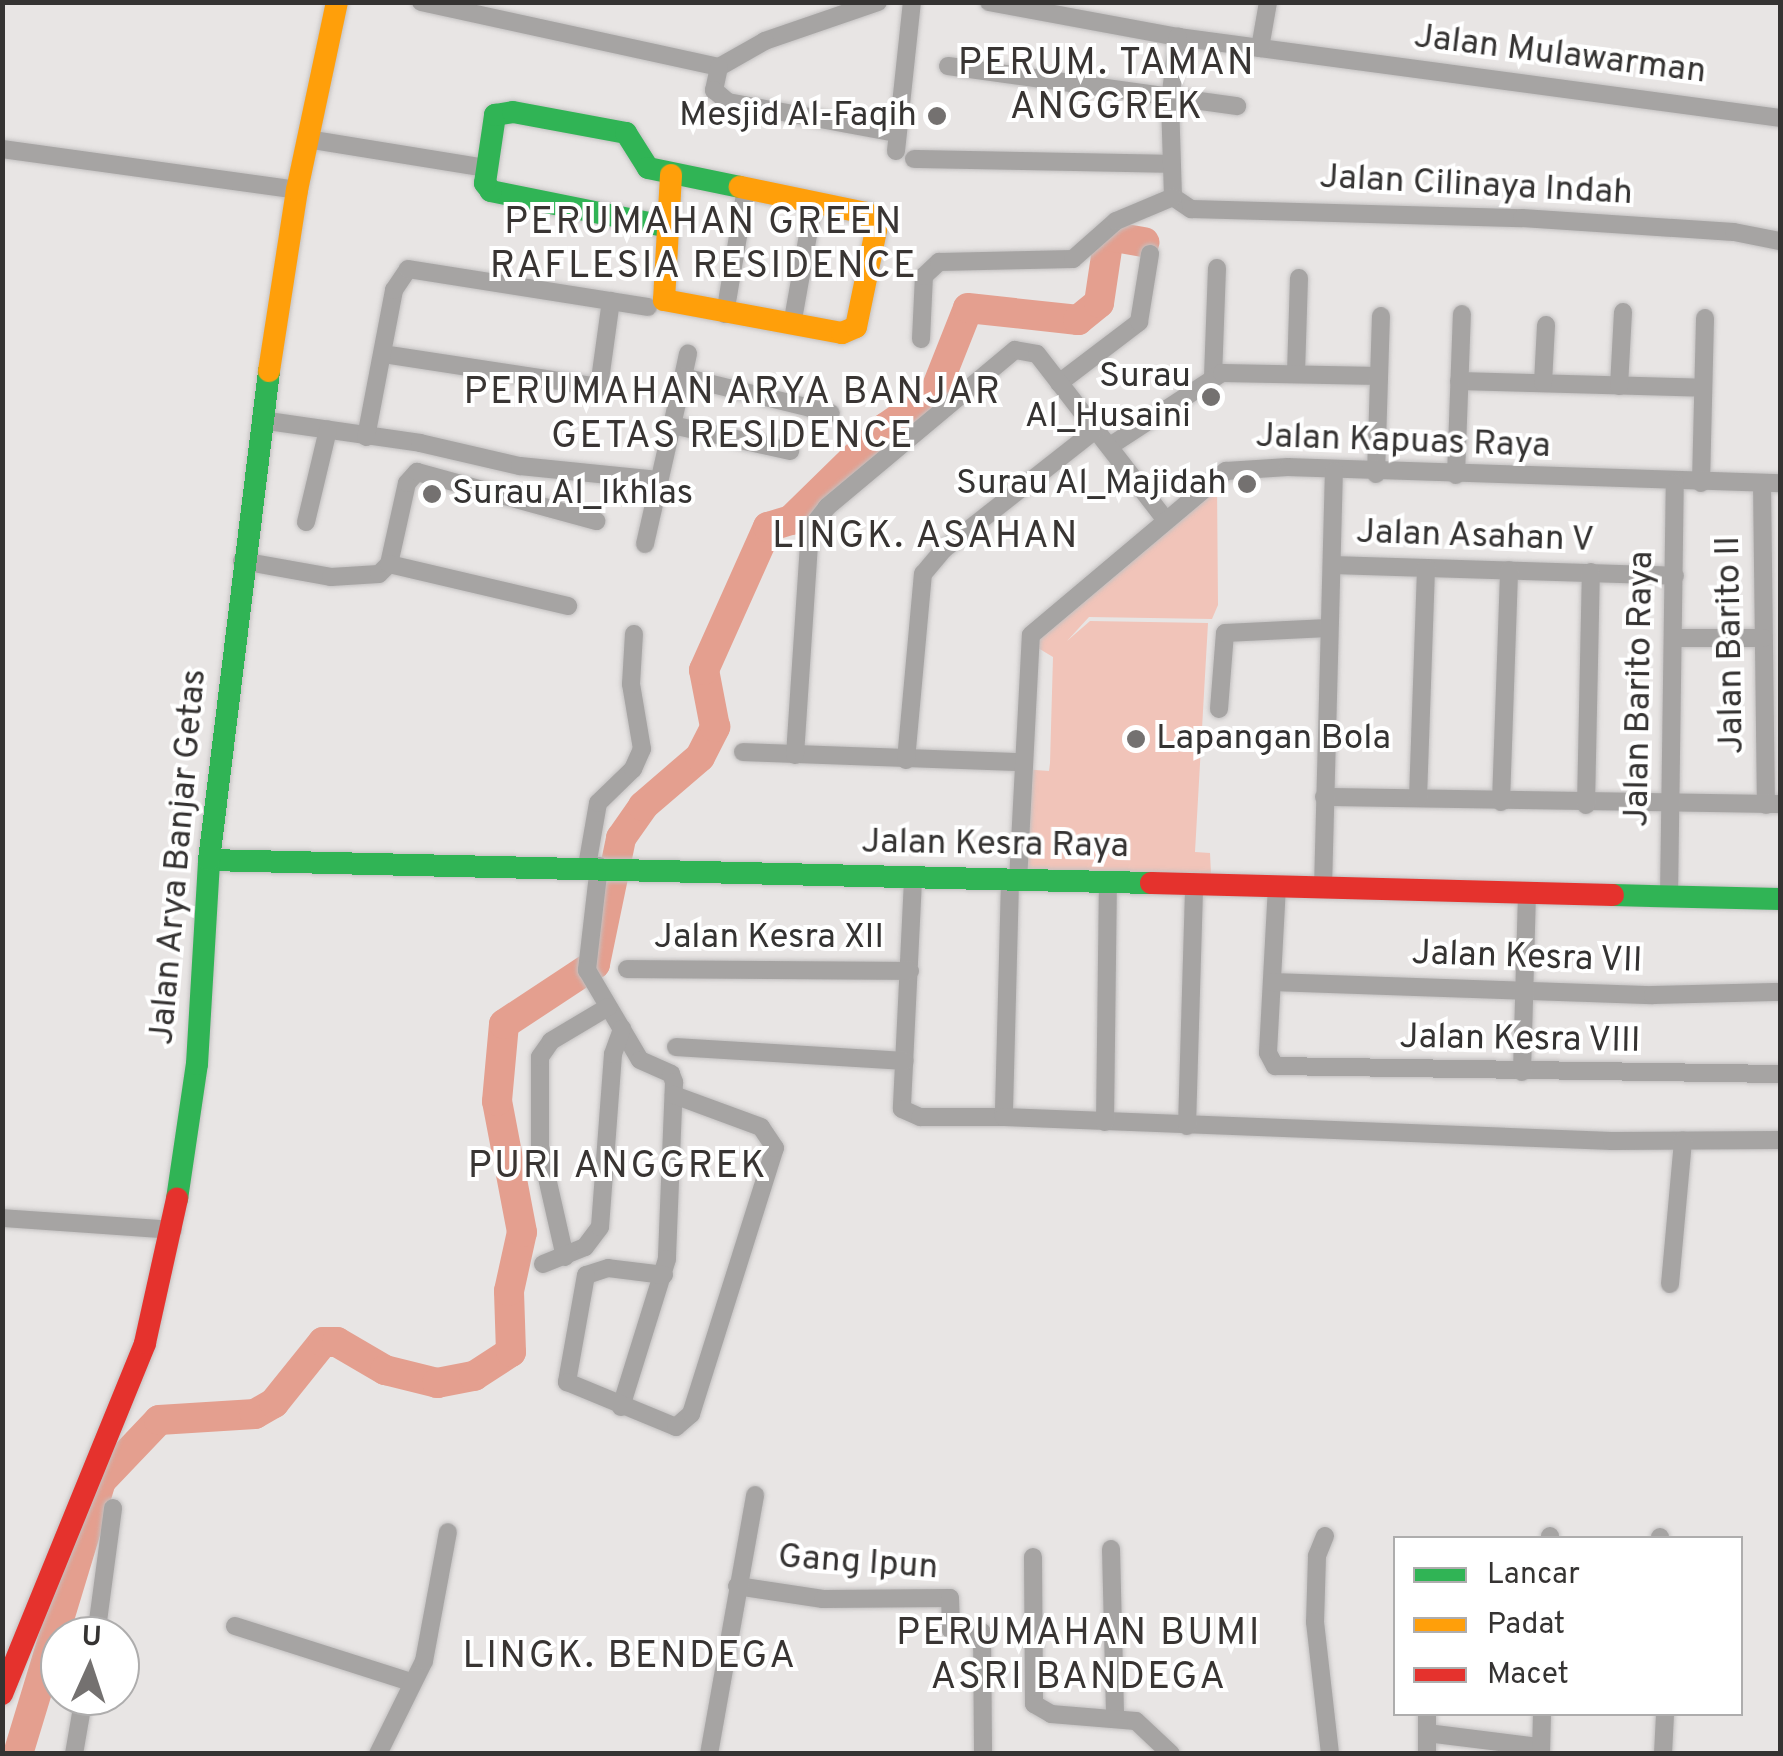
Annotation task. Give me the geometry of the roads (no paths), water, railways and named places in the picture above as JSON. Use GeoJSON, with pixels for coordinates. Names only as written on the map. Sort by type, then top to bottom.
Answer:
{"type":"FeatureCollection","features":[{"type":"Feature","properties":{"kind":"main road","name":"Jalan Arya Banjar Getas"},"geometry":{"type":"LineString","coordinates":[[2,1694],[145,1343],[172,1230],[196,1064],[208,860],[261,420],[297,190],[338,2]]}},
{"type":"Feature","properties":{"kind":"main road"},"geometry":{"type":"LineString","coordinates":[[664,226],[496,194],[486,183],[493,120],[513,112],[626,133],[642,165],[671,175],[858,210],[876,225],[856,327],[842,333],[792,326],[664,300],[664,226],[671,175]]}},
{"type":"Feature","properties":{"kind":"main road","name":"Jalan Kesra Raya"},"geometry":{"type":"LineString","coordinates":[[208,860],[599,866],[913,880],[1194,883],[1780,899]]}},
{"type":"Feature","properties":{"kind":"street"},"geometry":{"type":"LineString","coordinates":[[421,2],[719,67],[765,41],[878,2]]}},
{"type":"Feature","properties":{"kind":"street"},"geometry":{"type":"LineString","coordinates":[[902,148],[912,2]]}},
{"type":"Feature","properties":{"kind":"street","name":"Jalan Mulawarman"},"geometry":{"type":"LineString","coordinates":[[990,2],[1178,37],[1780,118]]}},
{"type":"Feature","properties":{"kind":"street"},"geometry":{"type":"LineString","coordinates":[[1266,48],[1268,2]]}},
{"type":"Feature","properties":{"kind":"street"},"geometry":{"type":"LineString","coordinates":[[921,339],[924,276],[939,262],[1074,259],[1116,222],[1173,197],[1170,100],[1178,37]]}},
{"type":"Feature","properties":{"kind":"street"},"geometry":{"type":"LineString","coordinates":[[948,66],[1170,100],[1237,106]]}},
{"type":"Feature","properties":{"kind":"street"},"geometry":{"type":"LineString","coordinates":[[719,67],[714,90],[728,102],[902,148],[1169,164]]}},
{"type":"Feature","properties":{"kind":"street"},"geometry":{"type":"LineString","coordinates":[[307,139],[487,168]]}},
{"type":"Feature","properties":{"kind":"street"},"geometry":{"type":"LineString","coordinates":[[2,149],[297,190]]}},
{"type":"Feature","properties":{"kind":"street"},"geometry":{"type":"LineString","coordinates":[[725,314],[746,188]]}},
{"type":"Feature","properties":{"kind":"street","name":"Jalan Cilinaya Indah"},"geometry":{"type":"LineString","coordinates":[[1173,197],[1191,209],[1522,218],[1780,241]]}},
{"type":"Feature","properties":{"kind":"street"},"geometry":{"type":"LineString","coordinates":[[792,326],[814,201]]}},
{"type":"Feature","properties":{"kind":"street"},"geometry":{"type":"LineString","coordinates":[[1059,383],[1139,322],[1150,254]]}},
{"type":"Feature","properties":{"kind":"street"},"geometry":{"type":"LineString","coordinates":[[1214,378],[1217,268]]}},
{"type":"Feature","properties":{"kind":"street"},"geometry":{"type":"LineString","coordinates":[[366,437],[394,290],[408,269],[648,307]]}},
{"type":"Feature","properties":{"kind":"street"},"geometry":{"type":"LineString","coordinates":[[1296,373],[1299,278]]}},
{"type":"Feature","properties":{"kind":"street"},"geometry":{"type":"LineString","coordinates":[[383,354],[599,388],[611,301]]}},
{"type":"Feature","properties":{"kind":"street"},"geometry":{"type":"LineString","coordinates":[[1619,386],[1623,312]]}},
{"type":"Feature","properties":{"kind":"street"},"geometry":{"type":"LineString","coordinates":[[1456,475],[1462,314]]}},
{"type":"Feature","properties":{"kind":"street"},"geometry":{"type":"LineString","coordinates":[[1376,474],[1381,316]]}},
{"type":"Feature","properties":{"kind":"street"},"geometry":{"type":"LineString","coordinates":[[1701,483],[1706,318]]}},
{"type":"Feature","properties":{"kind":"street"},"geometry":{"type":"LineString","coordinates":[[1543,382],[1546,325]]}},
{"type":"Feature","properties":{"kind":"street"},"geometry":{"type":"LineString","coordinates":[[795,756],[806,547],[815,521],[1018,349],[1035,352],[1165,519]]}},
{"type":"Feature","properties":{"kind":"street"},"geometry":{"type":"LineString","coordinates":[[645,544],[688,354]]}},
{"type":"Feature","properties":{"kind":"street"},"geometry":{"type":"LineString","coordinates":[[1110,446],[1227,372],[1379,376]]}},
{"type":"Feature","properties":{"kind":"street"},"geometry":{"type":"LineString","coordinates":[[683,377],[830,413]]}},
{"type":"Feature","properties":{"kind":"street"},"geometry":{"type":"LineString","coordinates":[[1459,381],[1703,388]]}},
{"type":"Feature","properties":{"kind":"street"},"geometry":{"type":"LineString","coordinates":[[261,420],[520,466],[658,480]]}},
{"type":"Feature","properties":{"kind":"street"},"geometry":{"type":"LineString","coordinates":[[672,425],[790,451]]}},
{"type":"Feature","properties":{"kind":"street"},"geometry":{"type":"LineString","coordinates":[[306,522],[328,430]]}},
{"type":"Feature","properties":{"kind":"street"},"geometry":{"type":"LineString","coordinates":[[906,760],[924,574],[944,548],[1095,430]]}},
{"type":"Feature","properties":{"kind":"street","name":"Jalan Kapuas Raya"},"geometry":{"type":"LineString","coordinates":[[1004,1109],[1030,636],[1165,519],[1226,471],[1771,483]]}},
{"type":"Feature","properties":{"kind":"street"},"geometry":{"type":"LineString","coordinates":[[1323,888],[1334,471]]}},
{"type":"Feature","properties":{"kind":"street"},"geometry":{"type":"LineString","coordinates":[[242,561],[350,578],[379,574],[389,564],[407,484],[417,472],[596,521]]}},
{"type":"Feature","properties":{"kind":"street","name":"Jalan Barito Raya"},"geometry":{"type":"LineString","coordinates":[[1669,897],[1676,638],[1675,483]]}},
{"type":"Feature","properties":{"kind":"street","name":"Jalan Barito II"},"geometry":{"type":"LineString","coordinates":[[1771,483],[1771,574],[1763,638],[1773,805]]}},
{"type":"Feature","properties":{"kind":"street"},"geometry":{"type":"LineString","coordinates":[[389,564],[568,606]]}},
{"type":"Feature","properties":{"kind":"street","name":"Jalan Asahan V"},"geometry":{"type":"LineString","coordinates":[[1333,565],[1675,576]]}},
{"type":"Feature","properties":{"kind":"street"},"geometry":{"type":"LineString","coordinates":[[1418,798],[1426,568]]}},
{"type":"Feature","properties":{"kind":"street"},"geometry":{"type":"LineString","coordinates":[[1501,802],[1509,570]]}},
{"type":"Feature","properties":{"kind":"street"},"geometry":{"type":"LineString","coordinates":[[1586,805],[1591,572]]}},
{"type":"Feature","properties":{"kind":"street"},"geometry":{"type":"LineString","coordinates":[[1219,709],[1225,633],[1328,628]]}},
{"type":"Feature","properties":{"kind":"street"},"geometry":{"type":"LineString","coordinates":[[622,1407],[664,1274],[674,1095],[673,1076],[643,1063],[590,978],[586,958],[599,866],[598,804],[634,769],[642,749],[632,684],[634,634]]}},
{"type":"Feature","properties":{"kind":"street"},"geometry":{"type":"LineString","coordinates":[[1676,638],[1763,638]]}},
{"type":"Feature","properties":{"kind":"street"},"geometry":{"type":"LineString","coordinates":[[743,752],[1021,762]]}},
{"type":"Feature","properties":{"kind":"street"},"geometry":{"type":"LineString","coordinates":[[1324,797],[1670,807],[1773,805]]}},
{"type":"Feature","properties":{"kind":"street"},"geometry":{"type":"LineString","coordinates":[[913,880],[905,1116],[1004,1109],[1104,1122],[1186,1126],[1780,1140]]}},
{"type":"Feature","properties":{"kind":"street"},"geometry":{"type":"LineString","coordinates":[[1104,1122],[1108,883]]}},
{"type":"Feature","properties":{"kind":"street"},"geometry":{"type":"LineString","coordinates":[[1186,1126],[1194,883]]}},
{"type":"Feature","properties":{"kind":"street"},"geometry":{"type":"LineString","coordinates":[[1272,982],[1277,886]]}},
{"type":"Feature","properties":{"kind":"street"},"geometry":{"type":"LineString","coordinates":[[1522,1072],[1527,895]]}},
{"type":"Feature","properties":{"kind":"street","name":"Jalan Kesra XII"},"geometry":{"type":"LineString","coordinates":[[628,970],[910,971]]}},
{"type":"Feature","properties":{"kind":"street","name":"Jalan Kesra VII"},"geometry":{"type":"LineString","coordinates":[[1272,982],[1524,992],[1780,992]]}},
{"type":"Feature","properties":{"kind":"street","name":"Jalan Kesra VIII"},"geometry":{"type":"LineString","coordinates":[[1272,982],[1268,1053],[1275,1066],[1780,1074]]}},
{"type":"Feature","properties":{"kind":"street"},"geometry":{"type":"LineString","coordinates":[[564,1257],[540,1147],[540,1057],[550,1041],[608,1007]]}},
{"type":"Feature","properties":{"kind":"street"},"geometry":{"type":"LineString","coordinates":[[543,1264],[590,1244],[600,1227],[613,1054],[622,1028]]}},
{"type":"Feature","properties":{"kind":"street"},"geometry":{"type":"LineString","coordinates":[[676,1046],[906,1061]]}},
{"type":"Feature","properties":{"kind":"street"},"geometry":{"type":"LineString","coordinates":[[664,1274],[603,1268],[590,1272],[582,1286],[566,1382],[670,1427],[682,1425],[691,1414],[774,1144],[761,1127],[674,1095]]}},
{"type":"Feature","properties":{"kind":"street"},"geometry":{"type":"LineString","coordinates":[[1670,1284],[1683,1140]]}},
{"type":"Feature","properties":{"kind":"street"},"geometry":{"type":"LineString","coordinates":[[2,1218],[172,1230]]}},
{"type":"Feature","properties":{"kind":"street"},"geometry":{"type":"LineString","coordinates":[[709,1754],[755,1494]]}},
{"type":"Feature","properties":{"kind":"street"},"geometry":{"type":"LineString","coordinates":[[99,1616],[113,1508]]}},
{"type":"Feature","properties":{"kind":"street"},"geometry":{"type":"LineString","coordinates":[[378,1754],[410,1682],[424,1661],[448,1532]]}},
{"type":"Feature","properties":{"kind":"street"},"geometry":{"type":"LineString","coordinates":[[1325,1536],[1318,1556],[1316,1622],[1330,1754]]}},
{"type":"Feature","properties":{"kind":"street"},"geometry":{"type":"LineString","coordinates":[[1111,1548],[1115,1714]]}},
{"type":"Feature","properties":{"kind":"street"},"geometry":{"type":"LineString","coordinates":[[1033,1557],[1032,1701],[1051,1714],[1115,1714],[1145,1725],[1171,1754]]}},
{"type":"Feature","properties":{"kind":"street","name":"Gang Ipun"},"geometry":{"type":"LineString","coordinates":[[737,1586],[824,1599],[948,1598],[950,1629],[981,1630],[983,1754]]}},
{"type":"Feature","properties":{"kind":"street"},"geometry":{"type":"LineString","coordinates":[[235,1626],[410,1682]]}},
{"type":"Feature","properties":{"kind":"street"},"geometry":{"type":"LineString","coordinates":[[74,1754],[81,1716]]}},
{"type":"Feature","properties":{"kind":"street"},"geometry":{"type":"LineString","coordinates":[[1427,1716],[1427,1754]]}},
{"type":"Feature","properties":{"kind":"street"},"geometry":{"type":"LineString","coordinates":[[1427,1733],[1541,1750],[1542,1716]]}},
{"type":"Feature","properties":{"kind":"street"},"geometry":{"type":"LineString","coordinates":[[1663,1754],[1665,1716]]}},
{"type":"Feature","properties":{"kind":"waterway"},"geometry":{"type":"LineString","coordinates":[[18,1754],[101,1481],[159,1420],[255,1414],[274,1403],[323,1342],[337,1342],[385,1370],[437,1383],[474,1376],[511,1352],[509,1291],[522,1232],[497,1101],[504,1024],[595,964],[621,838],[643,806],[700,757],[715,727],[704,670],[768,527],[791,520],[885,428],[934,394],[968,308],[1078,320],[1099,303],[1109,236],[1144,242]]}},
{"type":"Feature","properties":{"kind":"place","name":"Mesjid Al-Faqih"},"geometry":{"type":"Point","coordinates":[937,116]}},
{"type":"Feature","properties":{"kind":"place","name":"Surau Al_Husaini"},"geometry":{"type":"Point","coordinates":[1211,397]}},
{"type":"Feature","properties":{"kind":"place","name":"Surau Al_Majidah"},"geometry":{"type":"Point","coordinates":[1247,484]}},
{"type":"Feature","properties":{"kind":"place","name":"Surau Al_Ikhlas"},"geometry":{"type":"Point","coordinates":[432,494]}},
{"type":"Feature","properties":{"kind":"place","name":"Lapangan Bola"},"geometry":{"type":"Point","coordinates":[1136,739]}},
{"type":"Feature","properties":{"kind":"district","name":"PERUM. TAMAN ANGGREK"},"geometry":{"type":"Point","coordinates":[1107,87]}},
{"type":"Feature","properties":{"kind":"district","name":"PERUMAHAN GREEN RAFLESIA RESIDENCE"},"geometry":{"type":"Point","coordinates":[704,246]}},
{"type":"Feature","properties":{"kind":"district","name":"PERUMAHAN ARYA BANJAR GETAS RESIDENCE"},"geometry":{"type":"Point","coordinates":[733,416]}},
{"type":"Feature","properties":{"kind":"district","name":"LINGK. ASAHAN"},"geometry":{"type":"Point","coordinates":[926,538]}},
{"type":"Feature","properties":{"kind":"district","name":"PURI ANGGREK"},"geometry":{"type":"Point","coordinates":[618,1168]}},
{"type":"Feature","properties":{"kind":"district","name":"PERUMAHAN BUMI ASRI BANDEGA"},"geometry":{"type":"Point","coordinates":[1079,1657]}},
{"type":"Feature","properties":{"kind":"district","name":"LINGK. BENDEGA"},"geometry":{"type":"Point","coordinates":[630,1658]}}]}
